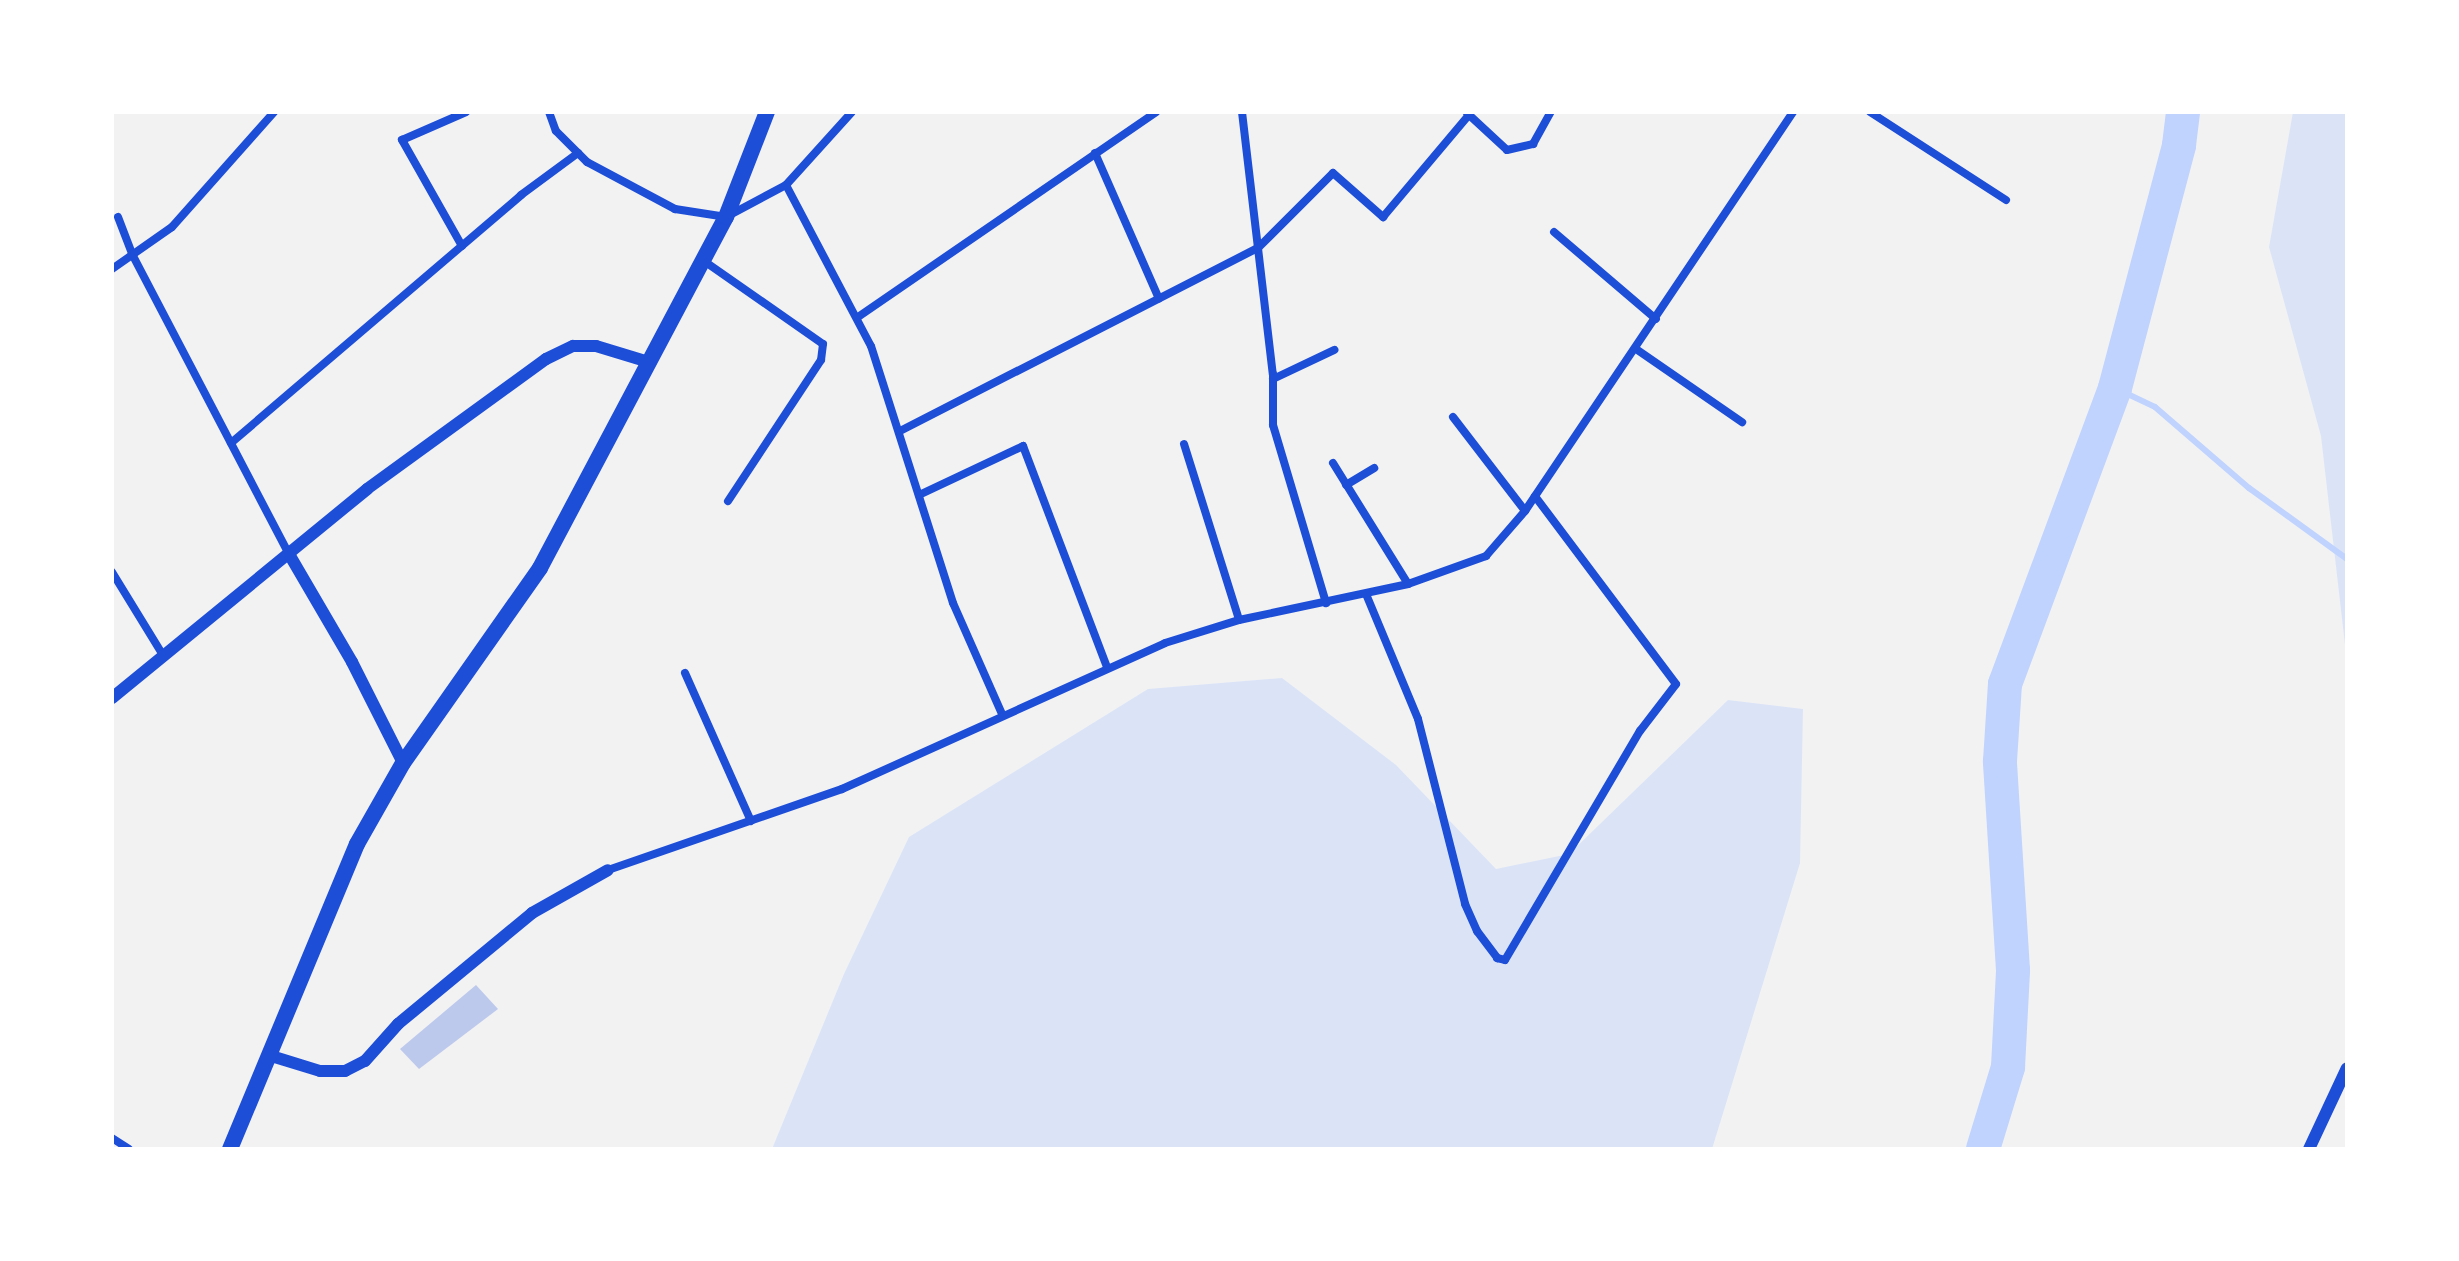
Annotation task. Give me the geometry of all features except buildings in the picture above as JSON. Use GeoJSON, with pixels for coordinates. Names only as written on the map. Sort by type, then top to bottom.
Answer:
{"type":"FeatureCollection","features":[{"type":"Feature","properties":{"kind":"highway"},"geometry":{"type":"LineString","coordinates":[[230,1149],[322,920],[403,763],[540,568],[726,217],[767,112]]}},
{"type":"Feature","properties":{"kind":"street"},"geometry":{"type":"LineString","coordinates":[[462,246],[402,140],[466,112]]}},
{"type":"Feature","properties":{"kind":"street"},"geometry":{"type":"LineString","coordinates":[[549,112],[556,131],[578,153],[675,209],[726,217],[786,185],[852,112]]}},
{"type":"Feature","properties":{"kind":"street"},"geometry":{"type":"LineString","coordinates":[[1242,112],[1280,459],[1326,603]]}},
{"type":"Feature","properties":{"kind":"street"},"geometry":{"type":"LineString","coordinates":[[900,431],[1258,248],[1333,173],[1383,217],[1468,114],[1507,150],[1533,144],[1551,112]]}},
{"type":"Feature","properties":{"kind":"street"},"geometry":{"type":"LineString","coordinates":[[268,1055],[320,1071],[345,1071],[365,1061],[398,1024],[532,913],[608,870],[842,789],[1107,667],[1239,620],[1408,584],[1486,556],[1525,511],[1793,112]]}},
{"type":"Feature","properties":{"kind":"street"},"geometry":{"type":"LineString","coordinates":[[1870,112],[2006,200]]}},
{"type":"Feature","properties":{"kind":"street"},"geometry":{"type":"LineString","coordinates":[[858,317],[1151,113]]}},
{"type":"Feature","properties":{"kind":"street"},"geometry":{"type":"LineString","coordinates":[[112,269],[172,227],[268,114]]}},
{"type":"Feature","properties":{"kind":"street"},"geometry":{"type":"LineString","coordinates":[[231,443],[462,246],[578,153]]}},
{"type":"Feature","properties":{"kind":"street"},"geometry":{"type":"LineString","coordinates":[[1095,153],[1159,299]]}},
{"type":"Feature","properties":{"kind":"street"},"geometry":{"type":"LineString","coordinates":[[786,185],[858,317],[900,431],[953,603],[1002,714]]}},
{"type":"Feature","properties":{"kind":"street"},"geometry":{"type":"LineString","coordinates":[[118,217],[132,254],[289,554],[403,763]]}},
{"type":"Feature","properties":{"kind":"street"},"geometry":{"type":"LineString","coordinates":[[1554,232],[1656,319]]}},
{"type":"Feature","properties":{"kind":"street"},"geometry":{"type":"LineString","coordinates":[[703,260],[823,344],[821,360],[728,501]]}},
{"type":"Feature","properties":{"kind":"street"},"geometry":{"type":"LineString","coordinates":[[112,698],[380,480],[546,359],[573,346],[596,346],[649,362]]}},
{"type":"Feature","properties":{"kind":"street"},"geometry":{"type":"LineString","coordinates":[[1636,349],[1742,422]]}},
{"type":"Feature","properties":{"kind":"street"},"geometry":{"type":"LineString","coordinates":[[1273,379],[1334,350]]}},
{"type":"Feature","properties":{"kind":"street"},"geometry":{"type":"LineString","coordinates":[[1453,417],[1525,511]]}},
{"type":"Feature","properties":{"kind":"street"},"geometry":{"type":"LineString","coordinates":[[1184,444],[1239,620]]}},
{"type":"Feature","properties":{"kind":"street"},"geometry":{"type":"LineString","coordinates":[[919,495],[1023,446],[1107,667]]}},
{"type":"Feature","properties":{"kind":"street"},"geometry":{"type":"LineString","coordinates":[[1333,463],[1408,584]]}},
{"type":"Feature","properties":{"kind":"street"},"geometry":{"type":"LineString","coordinates":[[1346,485],[1374,468]]}},
{"type":"Feature","properties":{"kind":"street"},"geometry":{"type":"LineString","coordinates":[[1366,594],[1418,719],[1465,904],[1477,931],[1497,958],[1505,960],[1640,731],[1676,684],[1535,496]]}},
{"type":"Feature","properties":{"kind":"street"},"geometry":{"type":"LineString","coordinates":[[112,572],[164,657]]}},
{"type":"Feature","properties":{"kind":"street"},"geometry":{"type":"LineString","coordinates":[[685,673],[751,821]]}},
{"type":"Feature","properties":{"kind":"street"},"geometry":{"type":"LineString","coordinates":[[2309,1149],[2347,1068]]}},
{"type":"Feature","properties":{"kind":"street"},"geometry":{"type":"LineString","coordinates":[[112,1138],[129,1149]]}},
{"type":"Feature","properties":{"kind":"shaded area"},"geometry":{"type":"Polygon","coordinates":[[[2293,112],[2347,112],[2347,662],[2321,436],[2269,247],[2293,112]]]}},
{"type":"Feature","properties":{"kind":"shaded area"},"geometry":{"type":"Polygon","coordinates":[[[1282,678],[1396,765],[1496,869],[1569,854],[1728,700],[1803,709],[1800,863],[1712,1149],[772,1149],[844,974],[909,837],[1148,689],[1282,678]]]}},
{"type":"Feature","properties":{"kind":"waterway"},"geometry":{"type":"LineString","coordinates":[[1983,1149],[2008,1067],[2013,970],[2000,761],[2005,684],[2115,388],[2179,145],[2183,112]]}},
{"type":"Feature","properties":{"kind":"waterway"},"geometry":{"type":"LineString","coordinates":[[2115,388],[2155,407],[2249,488],[2347,559]]}}]}
